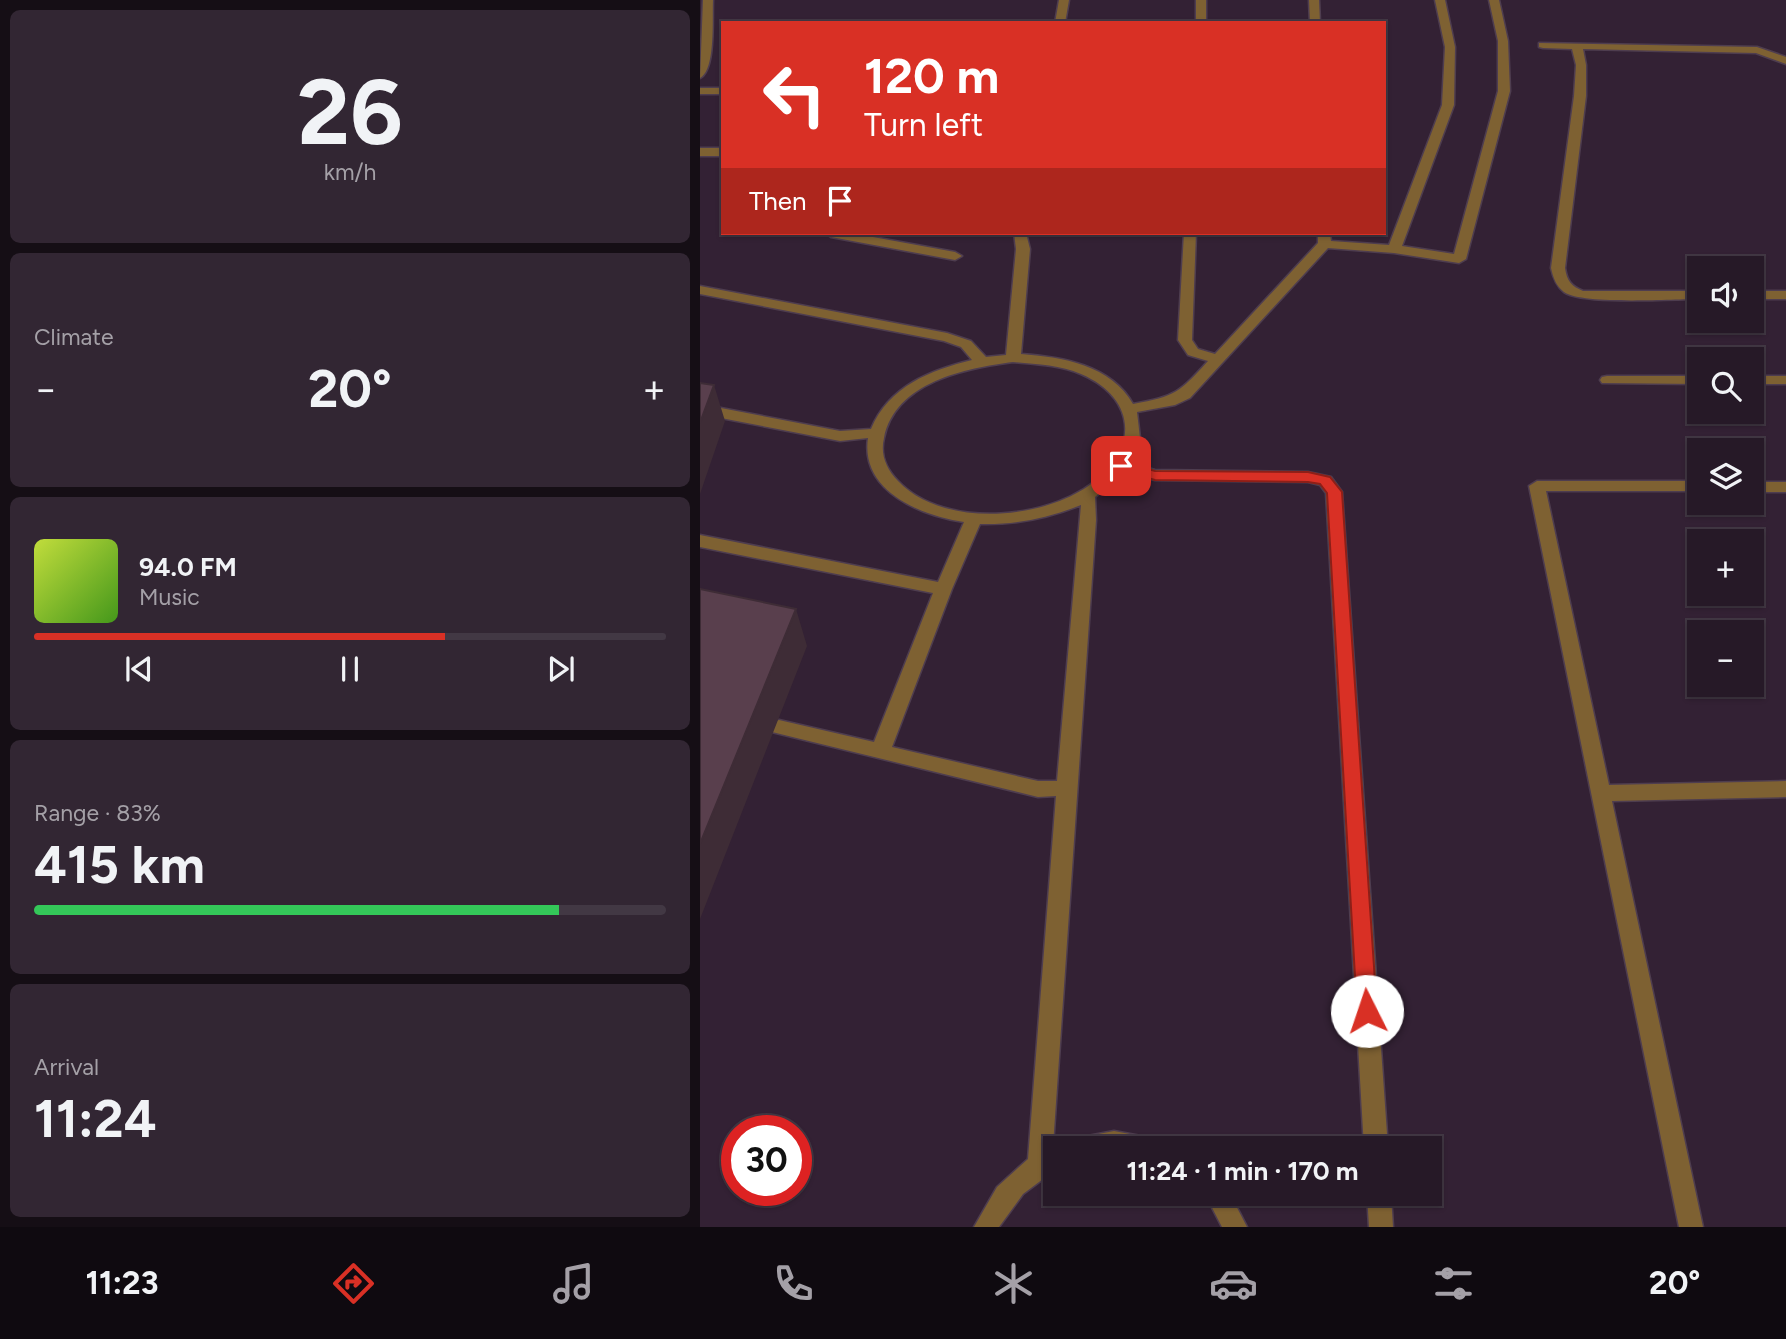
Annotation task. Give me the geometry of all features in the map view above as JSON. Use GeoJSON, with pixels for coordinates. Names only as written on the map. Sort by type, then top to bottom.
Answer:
{"type":"FeatureCollection","features":[{"type":"Feature","properties":{"kind":"street"},"geometry":{"type":"LineString","coordinates":[[700,75],[712,24],[708,0]]}},
{"type":"Feature","properties":{"kind":"street"},"geometry":{"type":"LineString","coordinates":[[1060,21],[1064,0]]}},
{"type":"Feature","properties":{"kind":"street"},"geometry":{"type":"LineString","coordinates":[[1200,21],[1201,0]]}},
{"type":"Feature","properties":{"kind":"street"},"geometry":{"type":"LineString","coordinates":[[1314,0],[1315,21]]}},
{"type":"Feature","properties":{"kind":"street"},"geometry":{"type":"LineString","coordinates":[[1394,249],[1448,105],[1450,47],[1440,0]]}},
{"type":"Feature","properties":{"kind":"street"},"geometry":{"type":"LineString","coordinates":[[1129,409],[1170,402],[1185,395],[1219,360],[1324,238],[1459,259],[1504,91],[1503,41],[1494,0]]}},
{"type":"Feature","properties":{"kind":"street"},"geometry":{"type":"LineString","coordinates":[[1543,45],[1757,50],[1786,61]]}},
{"type":"Feature","properties":{"kind":"street"},"geometry":{"type":"LineString","coordinates":[[1577,46],[1581,65],[1580,96],[1558,268],[1560,280],[1567,290],[1582,295],[1687,295]]}},
{"type":"Feature","properties":{"kind":"street"},"geometry":{"type":"LineString","coordinates":[[700,91],[721,91]]}},
{"type":"Feature","properties":{"kind":"street"},"geometry":{"type":"LineString","coordinates":[[700,152],[721,152]]}},
{"type":"Feature","properties":{"kind":"street"},"geometry":{"type":"LineString","coordinates":[[842,235],[955,256]]}},
{"type":"Feature","properties":{"kind":"street"},"geometry":{"type":"LineString","coordinates":[[1013,358],[1023,249],[1020,235]]}},
{"type":"Feature","properties":{"kind":"street"},"geometry":{"type":"LineString","coordinates":[[1190,235],[1185,340],[1193,352],[1219,360]]}},
{"type":"Feature","properties":{"kind":"street"},"geometry":{"type":"LineString","coordinates":[[700,290],[947,337],[966,344],[981,361]]}},
{"type":"Feature","properties":{"kind":"street"},"geometry":{"type":"LineString","coordinates":[[1764,295],[1786,295]]}},
{"type":"Feature","properties":{"kind":"street"},"geometry":{"type":"LineString","coordinates":[[1013,358],[1064,363],[1086,371],[1112,387],[1129,409],[1134,428],[1131,447],[1121,466],[1106,482],[1086,495],[1052,510],[1014,518],[974,519],[936,512],[906,499],[885,480],[875,457],[876,433],[886,414],[903,396],[943,373],[981,361],[1013,358]]}},
{"type":"Feature","properties":{"kind":"street"},"geometry":{"type":"LineString","coordinates":[[1607,380],[1687,380]]}},
{"type":"Feature","properties":{"kind":"street"},"geometry":{"type":"LineString","coordinates":[[1764,380],[1786,380]]}},
{"type":"Feature","properties":{"kind":"street"},"geometry":{"type":"LineString","coordinates":[[700,409],[840,436],[876,433]]}},
{"type":"Feature","properties":{"kind":"street"},"geometry":{"type":"LineString","coordinates":[[1121,466],[1155,475],[1308,477],[1325,481],[1334,492],[1375,1136]]}},
{"type":"Feature","properties":{"kind":"street"},"geometry":{"type":"LineString","coordinates":[[1687,486],[1537,486],[1691,1227]]}},
{"type":"Feature","properties":{"kind":"street"},"geometry":{"type":"LineString","coordinates":[[1764,487],[1786,487]]}},
{"type":"Feature","properties":{"kind":"street"},"geometry":{"type":"LineString","coordinates":[[1049,1136],[1066,788],[1089,505],[1086,495]]}},
{"type":"Feature","properties":{"kind":"street"},"geometry":{"type":"LineString","coordinates":[[880,752],[943,589],[974,519]]}},
{"type":"Feature","properties":{"kind":"street"},"geometry":{"type":"LineString","coordinates":[[700,541],[943,589]]}},
{"type":"Feature","properties":{"kind":"street"},"geometry":{"type":"LineString","coordinates":[[779,727],[1038,789],[1066,788]]}},
{"type":"Feature","properties":{"kind":"street"},"geometry":{"type":"LineString","coordinates":[[1601,793],[1786,789]]}},
{"type":"Feature","properties":{"kind":"street"},"geometry":{"type":"LineString","coordinates":[[986,1227],[1009,1191],[1043,1165]]}},
{"type":"Feature","properties":{"kind":"street"},"geometry":{"type":"LineString","coordinates":[[1224,1206],[1235,1227]]}},
{"type":"Feature","properties":{"kind":"street"},"geometry":{"type":"LineString","coordinates":[[1380,1206],[1381,1227]]}},
{"type":"Feature","properties":{"kind":"building"},"geometry":{"type":"Polygon","coordinates":[[[700,383],[714,385],[700,423],[700,383]]]}},
{"type":"Feature","properties":{"kind":"building"},"geometry":{"type":"Polygon","coordinates":[[[700,589],[796,609],[700,844],[700,589]]]}},
{"type":"Feature","properties":{"kind":"route"},"geometry":{"type":"LineString","coordinates":[[1121,466],[1155,475],[1308,477],[1325,481],[1334,492],[1367,1011]]}}]}
